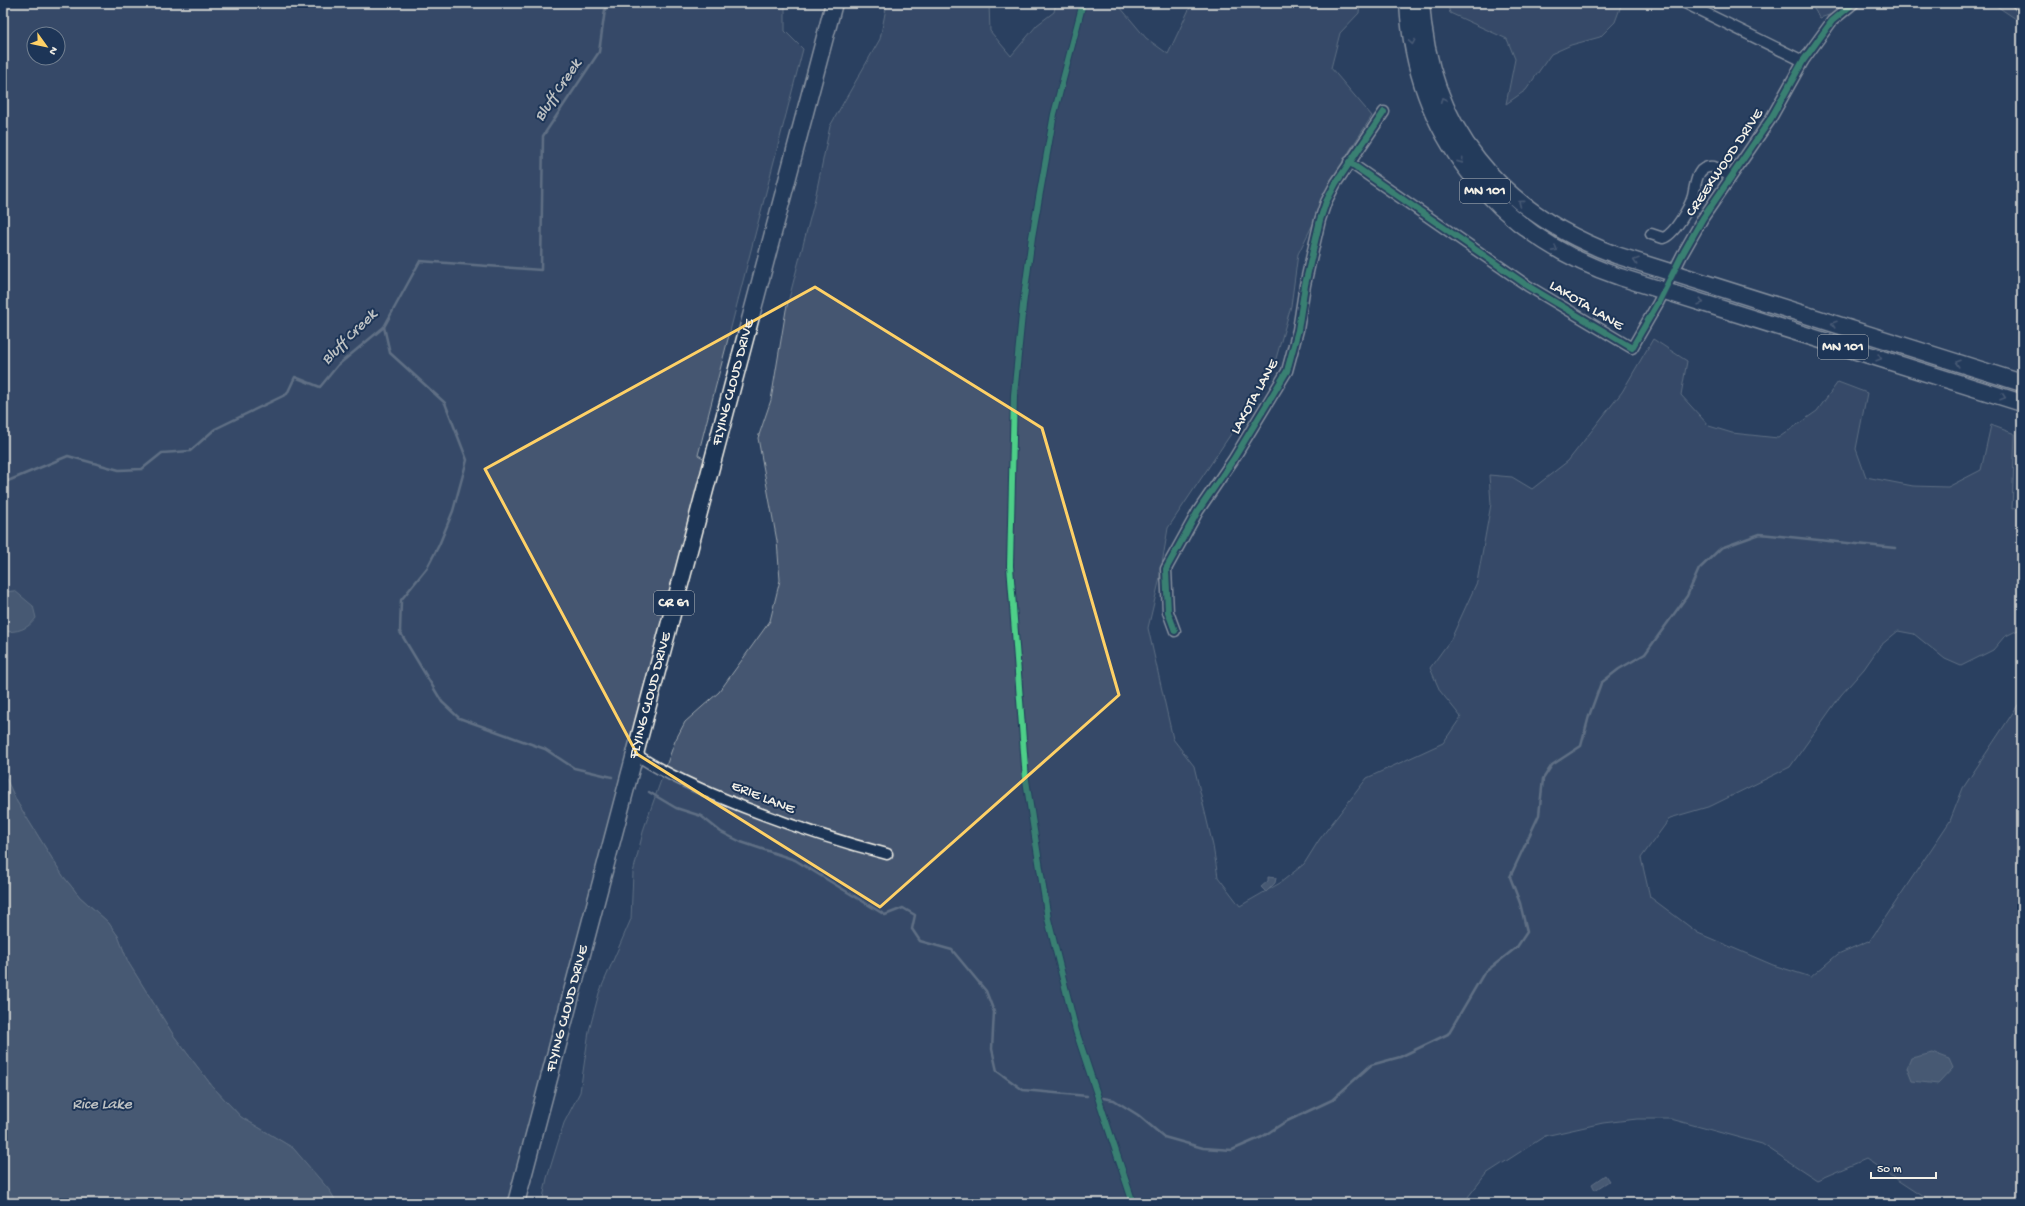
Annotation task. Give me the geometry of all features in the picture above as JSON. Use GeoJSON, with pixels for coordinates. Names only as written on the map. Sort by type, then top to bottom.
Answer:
{"type":"FeatureCollection","features":[{"type":"Feature","properties":{"kind":"main road","name":"FLYING CLOUD DRIVE"},"geometry":{"type":"LineString","coordinates":[[516,1203],[634,753],[834,3]]}},
{"type":"Feature","properties":{"kind":"main road","name":"MN 101"},"geometry":{"type":"LineString","coordinates":[[1408,3],[1413,46],[1426,94],[1450,145],[1477,182],[1514,219],[1554,248],[1598,269],[1664,291],[2022,403]]}},
{"type":"Feature","properties":{"kind":"main road","name":"MN 101"},"geometry":{"type":"LineString","coordinates":[[1422,3],[1427,51],[1440,95],[1470,149],[1495,179],[1515,199],[1560,230],[1616,255],[2022,384]]}},
{"type":"Feature","properties":{"kind":"street"},"geometry":{"type":"LineString","coordinates":[[1685,3],[1803,61]]}},
{"type":"Feature","properties":{"kind":"street","name":"CREEKWOOD DRIVE"},"geometry":{"type":"LineString","coordinates":[[1632,348],[1689,243],[1730,176],[1770,120],[1803,61],[1832,21],[1854,3]]}},
{"type":"Feature","properties":{"kind":"street"},"geometry":{"type":"LineString","coordinates":[[2017,3],[2022,8]]}},
{"type":"Feature","properties":{"kind":"street","name":"LAKOTA LANE"},"geometry":{"type":"LineString","coordinates":[[1175,631],[1168,612],[1166,569],[1198,510],[1234,460],[1286,371],[1298,330],[1305,285],[1320,220],[1336,184],[1349,162],[1384,112]]}},
{"type":"Feature","properties":{"kind":"street","name":"LAKOTA LANE"},"geometry":{"type":"LineString","coordinates":[[1349,162],[1517,279],[1632,348]]}},
{"type":"Feature","properties":{"kind":"street"},"geometry":{"type":"LineString","coordinates":[[1651,234],[1664,238],[1671,234],[1693,195],[1696,177],[1706,167],[1714,167],[1730,176]]}},
{"type":"Feature","properties":{"kind":"street","name":"ERIE LANE"},"geometry":{"type":"LineString","coordinates":[[634,753],[650,764],[684,781],[782,823],[887,854]]}},
{"type":"Feature","properties":{"kind":"highlighted area"},"geometry":{"type":"Polygon","coordinates":[[[815,287],[1042,428],[1119,695],[880,907],[637,754],[485,469],[815,287]]]}},
{"type":"Feature","properties":{"kind":"shaded area"},"geometry":{"type":"Polygon","coordinates":[[[3,3],[785,3],[785,31],[803,49],[698,455],[712,463],[517,1203],[337,1203],[293,1148],[241,1117],[212,1086],[174,1036],[128,962],[118,936],[108,922],[80,897],[63,876],[17,802],[3,772],[3,631],[11,632],[15,591],[3,592],[3,3]]]}},
{"type":"Feature","properties":{"kind":"shaded area"},"geometry":{"type":"Polygon","coordinates":[[[887,3],[989,3],[990,31],[1011,56],[1037,25],[1054,12],[1056,3],[1122,3],[1120,7],[1146,38],[1168,54],[1192,3],[1360,3],[1359,13],[1340,33],[1331,68],[1372,116],[1350,150],[1298,254],[1291,306],[1275,362],[1255,398],[1168,528],[1159,582],[1148,628],[1173,739],[1194,766],[1213,846],[1218,877],[1240,906],[1280,883],[1304,864],[1319,840],[1367,778],[1443,743],[1461,717],[1440,691],[1430,668],[1451,639],[1477,582],[1491,504],[1489,475],[1512,477],[1532,489],[1568,461],[1622,392],[1653,339],[1687,361],[1681,395],[1709,426],[1732,433],[1778,438],[1817,411],[1838,382],[1867,393],[1856,449],[1866,477],[1913,486],[1948,487],[1981,470],[1991,425],[2015,434],[2012,509],[2022,507],[2022,628],[2004,637],[1993,650],[1961,666],[1945,659],[1914,634],[1898,631],[1880,646],[1864,669],[1841,695],[1790,767],[1711,806],[1670,818],[1641,858],[1650,897],[1698,933],[1773,965],[1811,977],[1838,954],[1868,941],[1869,942],[1950,821],[1963,788],[2022,699],[2022,1203],[1933,1203],[1866,1159],[1817,1180],[1762,1144],[1671,1119],[1637,1119],[1603,1123],[1545,1136],[1486,1174],[1468,1197],[1467,1203],[542,1203],[547,1178],[564,1123],[580,1092],[589,1031],[599,993],[631,919],[633,873],[644,828],[675,741],[685,722],[719,692],[770,621],[780,580],[777,541],[758,438],[771,400],[786,310],[814,203],[830,126],[880,39],[887,3]]]}},
{"type":"Feature","properties":{"kind":"shaded area"},"geometry":{"type":"Polygon","coordinates":[[[1447,3],[1622,3],[1615,22],[1600,37],[1571,45],[1551,54],[1526,90],[1506,104],[1515,59],[1507,39],[1450,13],[1447,3]]]}},
{"type":"Feature","properties":{"kind":"shaded area"},"geometry":{"type":"Polygon","coordinates":[[[1810,3],[1851,3],[1847,9],[1820,18],[1810,3]]]}},
{"type":"Feature","properties":{"kind":"shaded area"},"geometry":{"type":"Polygon","coordinates":[[[1992,3],[2022,3],[2022,23],[1992,3]]]}},
{"type":"Feature","properties":{"kind":"water"},"geometry":{"type":"Polygon","coordinates":[[[15,591],[33,606],[36,618],[29,625],[17,631],[3,631],[3,592],[15,591]]]}},
{"type":"Feature","properties":{"kind":"water","name":"Rice Lake"},"geometry":{"type":"Polygon","coordinates":[[[3,772],[17,802],[63,876],[80,897],[108,922],[118,936],[128,962],[174,1036],[212,1086],[241,1117],[293,1148],[330,1191],[337,1203],[3,1203],[3,772]]]}},
{"type":"Feature","properties":{"kind":"water"},"geometry":{"type":"Polygon","coordinates":[[[1268,877],[1276,878],[1275,883],[1266,892],[1261,887],[1268,881],[1268,877]]]}},
{"type":"Feature","properties":{"kind":"water"},"geometry":{"type":"Polygon","coordinates":[[[1933,1053],[1949,1059],[1953,1068],[1938,1084],[1912,1081],[1907,1068],[1911,1058],[1933,1053]]]}},
{"type":"Feature","properties":{"kind":"water"},"geometry":{"type":"Polygon","coordinates":[[[1605,1175],[1609,1181],[1595,1190],[1592,1184],[1605,1175]]]}},
{"type":"Feature","properties":{"kind":"waterway","name":"Bluff Creek"},"geometry":{"type":"LineString","coordinates":[[3,483],[68,456],[119,470],[142,469],[162,453],[190,451],[215,429],[287,394],[295,377],[320,387],[338,365],[384,327],[420,261],[541,270],[543,136],[599,52],[606,3]]}},
{"type":"Feature","properties":{"kind":"waterway"},"geometry":{"type":"LineString","coordinates":[[384,327],[390,353],[445,403],[467,460],[453,511],[439,545],[427,568],[401,600],[400,632],[442,702],[459,718],[545,749],[574,768],[612,777]]}},
{"type":"Feature","properties":{"kind":"waterway"},"geometry":{"type":"LineString","coordinates":[[1103,1098],[1114,1100],[1138,1115],[1164,1137],[1203,1148],[1232,1150],[1262,1137],[1285,1122],[1332,1100],[1371,1065],[1400,1057],[1448,1034],[1484,973],[1517,947],[1527,932],[1520,903],[1510,877],[1539,815],[1543,779],[1552,765],[1581,746],[1589,716],[1601,683],[1619,669],[1645,654],[1687,596],[1699,569],[1721,548],[1760,534],[1895,548]]}},
{"type":"Feature","properties":{"kind":"waterway"},"geometry":{"type":"LineString","coordinates":[[649,792],[676,808],[701,816],[721,832],[741,842],[795,860],[885,915],[903,908],[915,915],[912,929],[920,941],[952,950],[986,991],[994,1012],[992,1049],[997,1071],[1023,1090],[1087,1096]]}},
{"type":"Feature","properties":{"kind":"cycle path"},"geometry":{"type":"LineString","coordinates":[[1083,3],[1054,114],[1032,237],[1023,305],[1014,395],[1010,566],[1026,780],[1048,919],[1076,1031],[1133,1203]]}},
{"type":"Feature","properties":{"kind":"cycle path"},"geometry":{"type":"LineString","coordinates":[[1349,162],[1528,286],[1632,348],[1658,303],[1682,255],[1703,218],[1770,120],[1803,61],[1832,21],[1854,3]]}},
{"type":"Feature","properties":{"kind":"cycle path"},"geometry":{"type":"LineString","coordinates":[[1175,631],[1168,612],[1166,569],[1198,511],[1233,460],[1287,371],[1298,330],[1305,285],[1320,220],[1326,202],[1336,183],[1384,112]]}}]}
